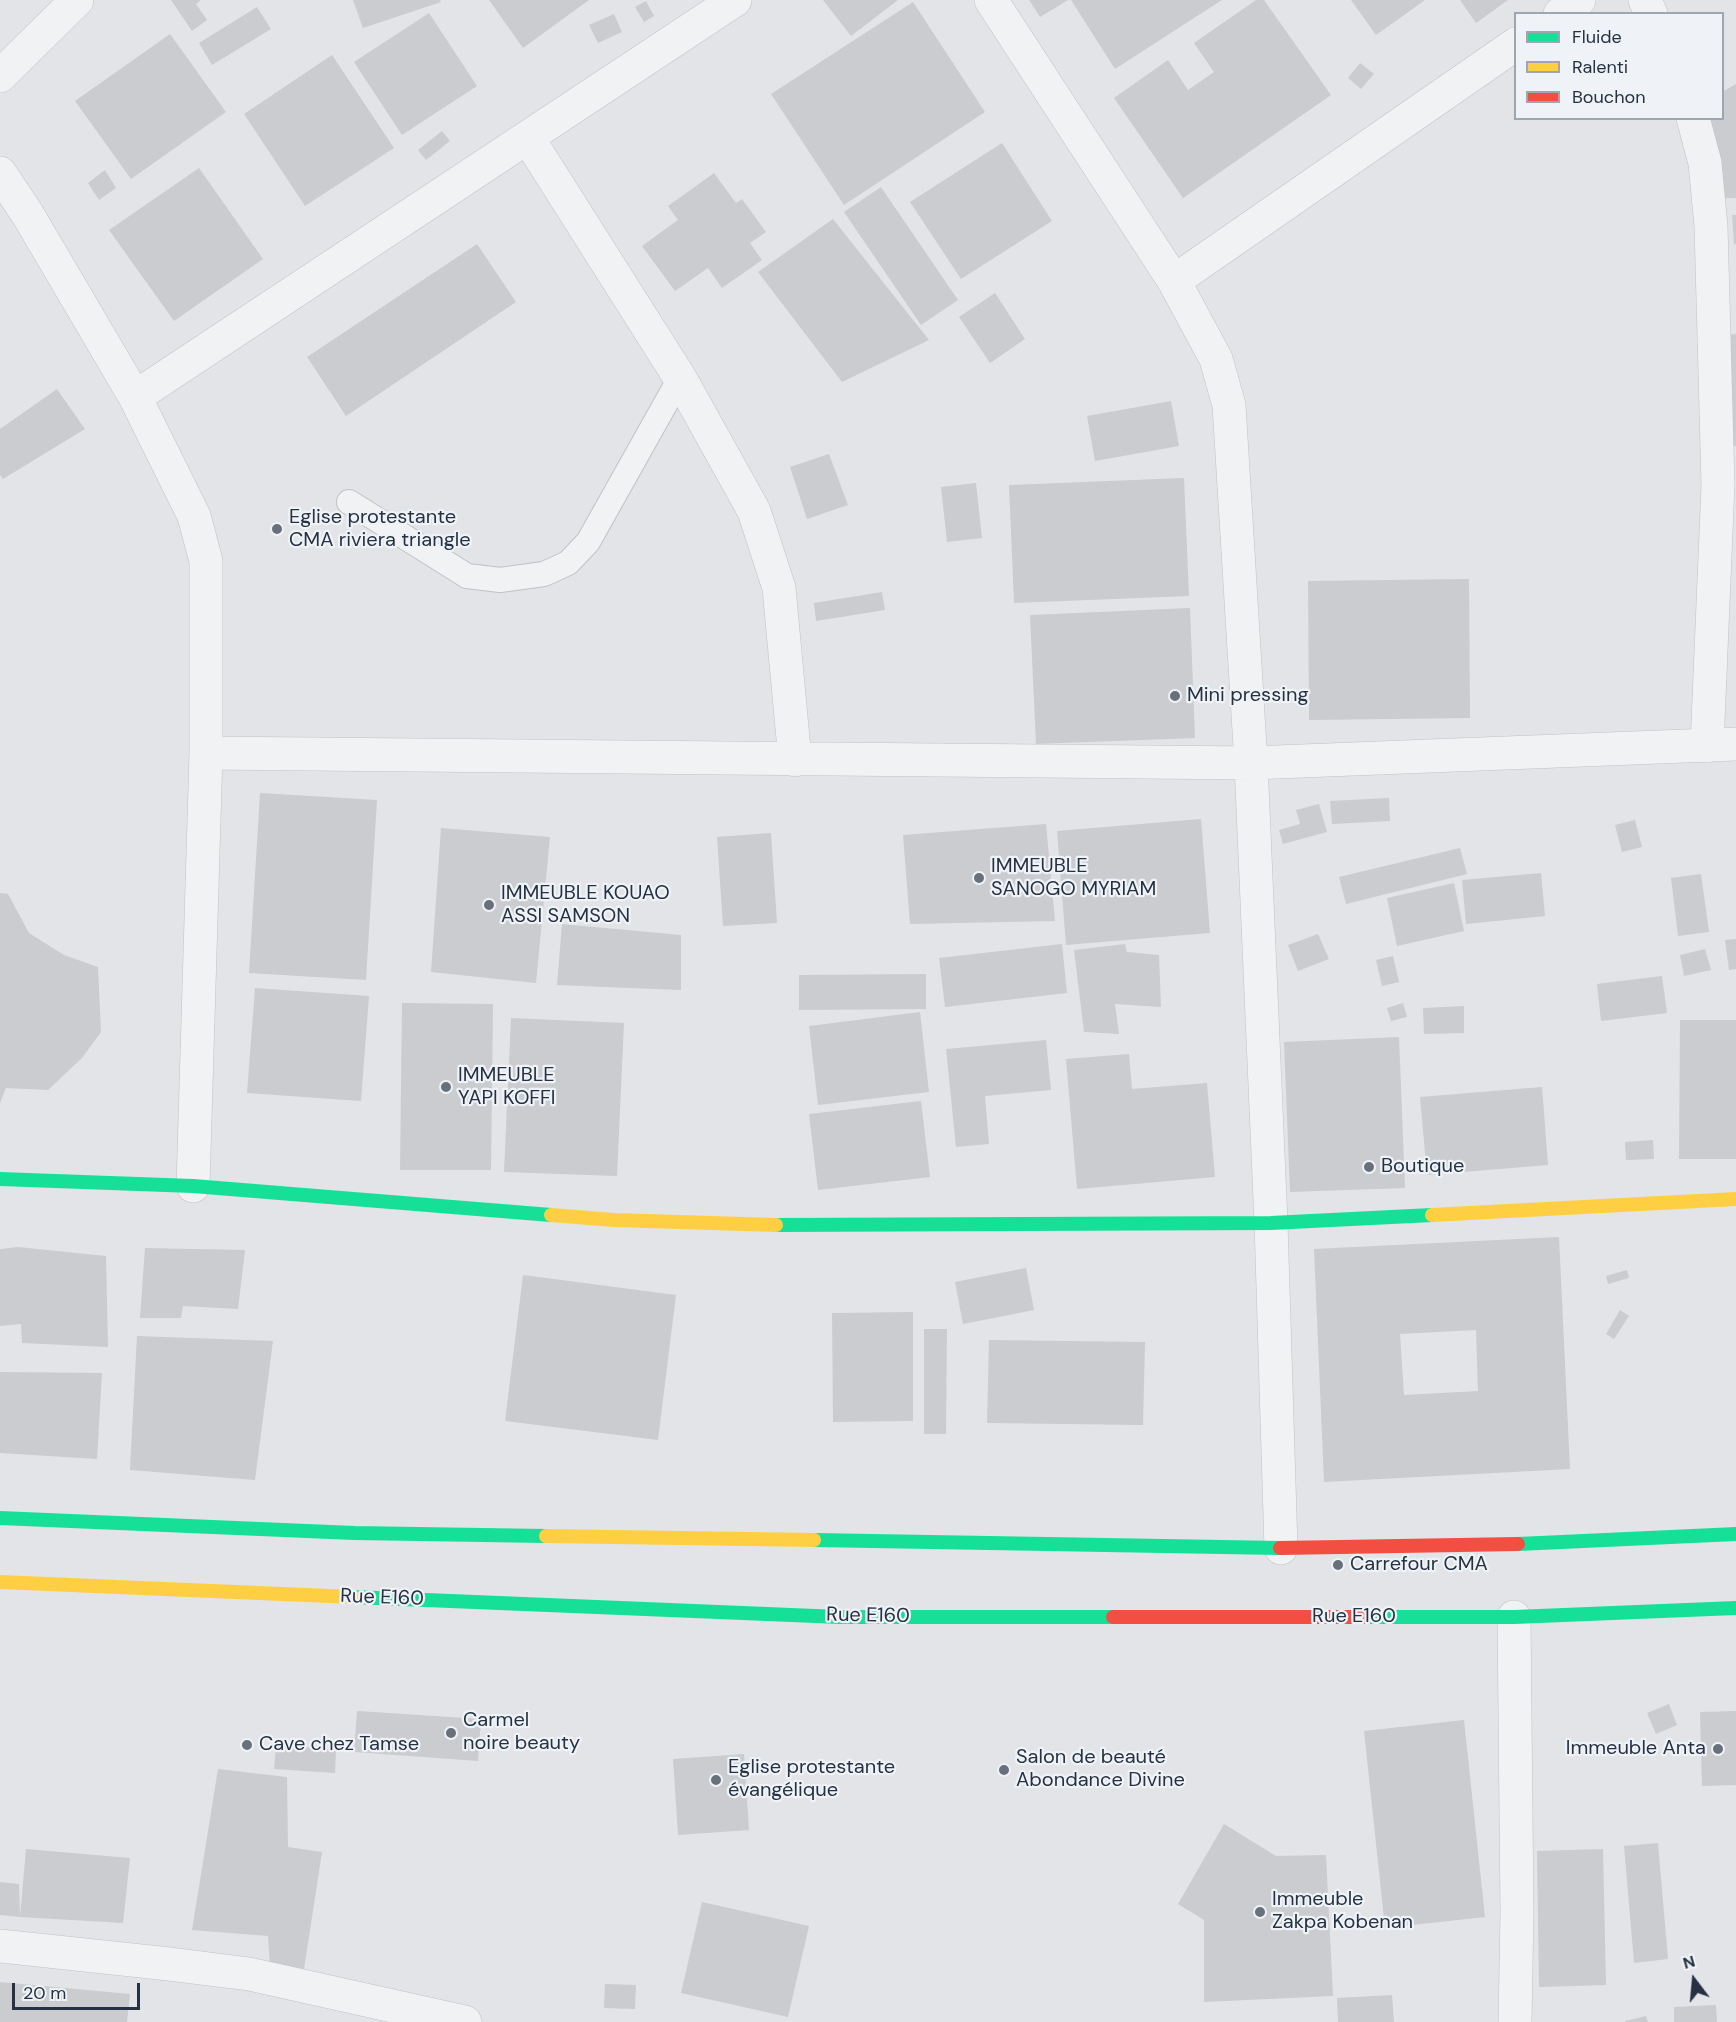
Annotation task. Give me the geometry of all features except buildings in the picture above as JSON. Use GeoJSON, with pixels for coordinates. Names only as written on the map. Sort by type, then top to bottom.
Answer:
{"type":"FeatureCollection","features":[{"type":"Feature","properties":{"kind":"street"},"geometry":{"type":"LineString","coordinates":[[0,76],[77,0]]}},
{"type":"Feature","properties":{"kind":"street"},"geometry":{"type":"LineString","coordinates":[[135,397],[735,0]]}},
{"type":"Feature","properties":{"kind":"street"},"geometry":{"type":"LineString","coordinates":[[991,0],[1174,280],[1216,359],[1228,405],[1251,763],[1271,1223],[1281,1548]]}},
{"type":"Feature","properties":{"kind":"street"},"geometry":{"type":"LineString","coordinates":[[1563,12],[1579,0]]}},
{"type":"Feature","properties":{"kind":"street"},"geometry":{"type":"LineString","coordinates":[[1174,280],[1514,45]]}},
{"type":"Feature","properties":{"kind":"street"},"geometry":{"type":"LineString","coordinates":[[206,753],[1251,763],[1721,745],[1718,485],[1711,226],[1705,163],[1694,120]]}},
{"type":"Feature","properties":{"kind":"street"},"geometry":{"type":"LineString","coordinates":[[528,138],[680,378],[754,511],[779,588],[795,760]]}},
{"type":"Feature","properties":{"kind":"street"},"geometry":{"type":"LineString","coordinates":[[0,173],[28,215],[135,397],[194,516],[206,561],[206,753],[193,1186]]}},
{"type":"Feature","properties":{"kind":"street"},"geometry":{"type":"LineString","coordinates":[[0,1179],[193,1186],[626,1220],[804,1226],[1271,1223],[1736,1199]]}},
{"type":"Feature","properties":{"kind":"street"},"geometry":{"type":"LineString","coordinates":[[0,1518],[366,1533],[1281,1548],[1513,1544],[1736,1534]]}},
{"type":"Feature","properties":{"kind":"street","name":"Rue E160"},"geometry":{"type":"LineString","coordinates":[[0,1582],[840,1617],[1514,1617],[1736,1608]]}},
{"type":"Feature","properties":{"kind":"street"},"geometry":{"type":"LineString","coordinates":[[1514,1617],[1517,1912],[1515,2022]]}},
{"type":"Feature","properties":{"kind":"street"},"geometry":{"type":"LineString","coordinates":[[0,1946],[249,1974],[465,2022]]}},
{"type":"Feature","properties":{"kind":"lane"},"geometry":{"type":"LineString","coordinates":[[349,502],[467,576],[500,580],[544,574],[568,563],[588,543],[680,378]]}},
{"type":"Feature","properties":{"kind":"traffic: fast"},"geometry":{"type":"LineString","coordinates":[[0,1179],[193,1186],[551,1215]]}},
{"type":"Feature","properties":{"kind":"traffic: fast"},"geometry":{"type":"LineString","coordinates":[[776,1225],[1271,1223],[1432,1215]]}},
{"type":"Feature","properties":{"kind":"traffic: fast"},"geometry":{"type":"LineString","coordinates":[[0,1518],[354,1533],[546,1536]]}},
{"type":"Feature","properties":{"kind":"traffic: fast"},"geometry":{"type":"LineString","coordinates":[[1518,1544],[1736,1534]]}},
{"type":"Feature","properties":{"kind":"traffic: fast"},"geometry":{"type":"LineString","coordinates":[[814,1540],[1280,1548]]}},
{"type":"Feature","properties":{"kind":"traffic: fast"},"geometry":{"type":"LineString","coordinates":[[353,1597],[840,1617],[1113,1617]]}},
{"type":"Feature","properties":{"kind":"traffic: fast"},"geometry":{"type":"LineString","coordinates":[[1364,1617],[1514,1617],[1736,1608]]}},
{"type":"Feature","properties":{"kind":"traffic: slow"},"geometry":{"type":"LineString","coordinates":[[1432,1215],[1736,1199]]}},
{"type":"Feature","properties":{"kind":"traffic: slow"},"geometry":{"type":"LineString","coordinates":[[551,1215],[614,1220],[776,1225]]}},
{"type":"Feature","properties":{"kind":"traffic: slow"},"geometry":{"type":"LineString","coordinates":[[546,1536],[814,1540]]}},
{"type":"Feature","properties":{"kind":"traffic: slow"},"geometry":{"type":"LineString","coordinates":[[0,1582],[353,1597]]}},
{"type":"Feature","properties":{"kind":"traffic: jam"},"geometry":{"type":"LineString","coordinates":[[1280,1548],[1518,1544]]}},
{"type":"Feature","properties":{"kind":"traffic: jam"},"geometry":{"type":"LineString","coordinates":[[1113,1617],[1364,1617]]}},
{"type":"Feature","properties":{"kind":"place","name":"Eglise protestante CMA riviera triangle"},"geometry":{"type":"Point","coordinates":[277,529]}},
{"type":"Feature","properties":{"kind":"place","name":"Mini pressing"},"geometry":{"type":"Point","coordinates":[1175,696]}},
{"type":"Feature","properties":{"kind":"place","name":"IMMEUBLE SANOGO MYRIAM"},"geometry":{"type":"Point","coordinates":[979,878]}},
{"type":"Feature","properties":{"kind":"place","name":"IMMEUBLE KOUAO ASSI SAMSON"},"geometry":{"type":"Point","coordinates":[489,905]}},
{"type":"Feature","properties":{"kind":"place","name":"IMMEUBLE YAPI KOFFI"},"geometry":{"type":"Point","coordinates":[446,1087]}},
{"type":"Feature","properties":{"kind":"place","name":"Boutique"},"geometry":{"type":"Point","coordinates":[1369,1167]}},
{"type":"Feature","properties":{"kind":"place","name":"Carrefour CMA"},"geometry":{"type":"Point","coordinates":[1338,1565]}},
{"type":"Feature","properties":{"kind":"place","name":"Carmel noire beauty"},"geometry":{"type":"Point","coordinates":[451,1733]}},
{"type":"Feature","properties":{"kind":"place","name":"Cave chez Tamse"},"geometry":{"type":"Point","coordinates":[247,1745]}},
{"type":"Feature","properties":{"kind":"place","name":"Immeuble Anta"},"geometry":{"type":"Point","coordinates":[1718,1749]}},
{"type":"Feature","properties":{"kind":"place","name":"Salon de beauté Abondance Divine"},"geometry":{"type":"Point","coordinates":[1004,1770]}},
{"type":"Feature","properties":{"kind":"place","name":"Eglise protestante évangélique"},"geometry":{"type":"Point","coordinates":[716,1780]}},
{"type":"Feature","properties":{"kind":"place","name":"Immeuble Zakpa Kobenan"},"geometry":{"type":"Point","coordinates":[1260,1912]}}]}
